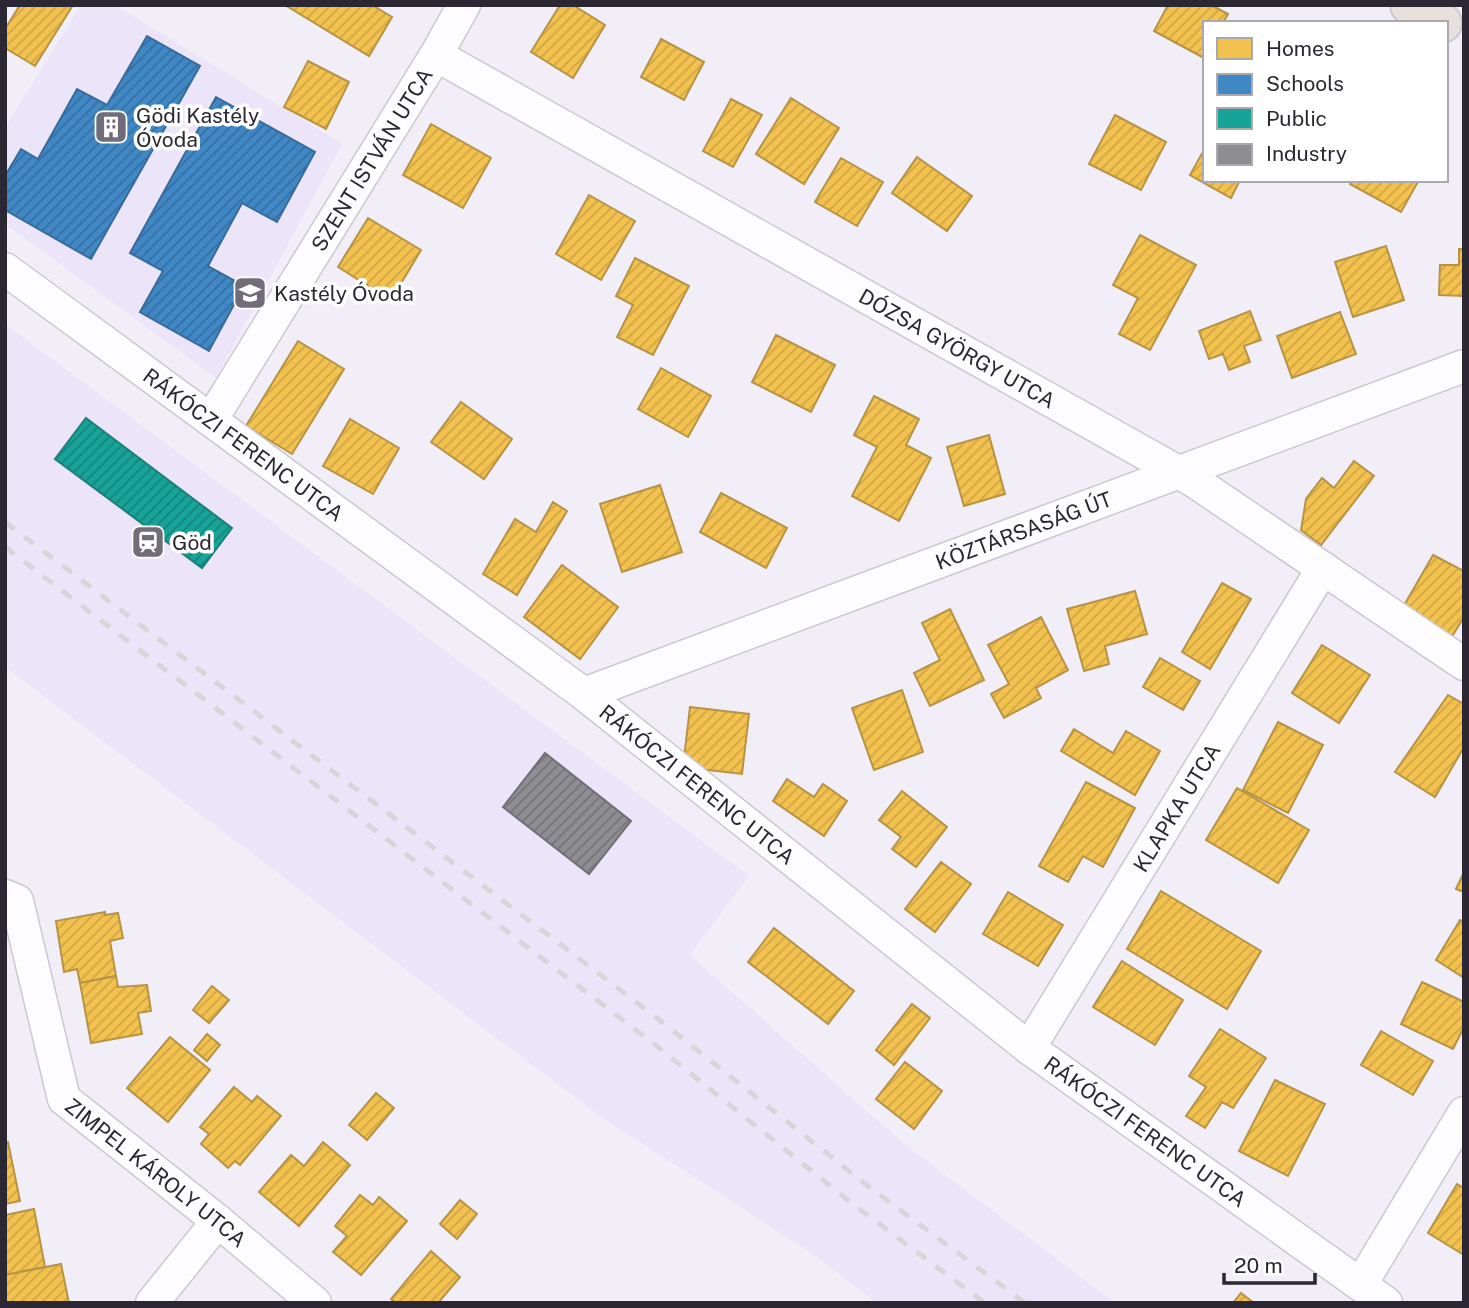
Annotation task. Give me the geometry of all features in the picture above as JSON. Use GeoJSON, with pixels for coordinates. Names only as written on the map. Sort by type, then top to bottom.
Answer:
{"type":"FeatureCollection","features":[{"type":"Feature","properties":{"kind":"main road"},"geometry":{"type":"LineString","coordinates":[[1410,5],[1439,21]]}},
{"type":"Feature","properties":{"kind":"main road"},"geometry":{"type":"LineString","coordinates":[[1448,26],[1464,35]]}},
{"type":"Feature","properties":{"kind":"street","name":"SZENT ISTVÁN UTCA"},"geometry":{"type":"LineString","coordinates":[[211,420],[436,55],[464,5]]}},
{"type":"Feature","properties":{"kind":"street","name":"DÓZSA GYÖRGY UTCA"},"geometry":{"type":"LineString","coordinates":[[436,55],[1178,471],[1464,664]]}},
{"type":"Feature","properties":{"kind":"street","name":"RÁKÓCZI FERENC UTCA"},"geometry":{"type":"LineString","coordinates":[[5,268],[584,694],[1028,1048],[1386,1303]]}},
{"type":"Feature","properties":{"kind":"street","name":"KÖZTÁRSASÁG ÚT"},"geometry":{"type":"LineString","coordinates":[[584,694],[1464,366]]}},
{"type":"Feature","properties":{"kind":"street","name":"KLAPKA UTCA"},"geometry":{"type":"LineString","coordinates":[[1028,1048],[1323,568]]}},
{"type":"Feature","properties":{"kind":"street","name":"ZIMPEL KÁROLY UTCA"},"geometry":{"type":"LineString","coordinates":[[5,896],[16,901],[64,1099],[218,1221],[315,1303]]}},
{"type":"Feature","properties":{"kind":"street"},"geometry":{"type":"LineString","coordinates":[[1361,1284],[1464,1112]]}},
{"type":"Feature","properties":{"kind":"street"},"geometry":{"type":"LineString","coordinates":[[152,1303],[218,1221]]}},
{"type":"Feature","properties":{"kind":"shaded area"},"geometry":{"type":"Polygon","coordinates":[[[81,5],[115,5],[342,144],[216,378],[5,224],[5,128],[81,5]]]}},
{"type":"Feature","properties":{"kind":"shaded area"},"geometry":{"type":"Polygon","coordinates":[[[5,324],[749,876],[690,955],[902,1142],[1115,1303],[877,1303],[814,1255],[597,1114],[5,667],[5,324]]]}},
{"type":"Feature","properties":{"kind":"building: Homes"},"geometry":{"type":"Polygon","coordinates":[[[20,5],[73,5],[35,66],[5,48],[5,29],[20,5]]]}},
{"type":"Feature","properties":{"kind":"building: Homes"},"geometry":{"type":"Polygon","coordinates":[[[285,5],[372,5],[392,17],[369,56],[285,5]]]}},
{"type":"Feature","properties":{"kind":"building: Homes"},"geometry":{"type":"Polygon","coordinates":[[[560,5],[573,5],[605,25],[573,78],[531,52],[560,5]]]}},
{"type":"Feature","properties":{"kind":"building: Homes"},"geometry":{"type":"Polygon","coordinates":[[[1168,5],[1211,5],[1228,14],[1224,21],[1203,21],[1203,57],[1154,31],[1168,5]]]}},
{"type":"Feature","properties":{"kind":"building: Homes"},"geometry":{"type":"Polygon","coordinates":[[[661,39],[704,62],[684,100],[641,77],[661,39]]]}},
{"type":"Feature","properties":{"kind":"building: Homes"},"geometry":{"type":"Polygon","coordinates":[[[308,61],[349,82],[326,129],[284,107],[308,61]]]}},
{"type":"Feature","properties":{"kind":"building: Homes"},"geometry":{"type":"Polygon","coordinates":[[[791,98],[839,128],[804,184],[756,154],[791,98]]]}},
{"type":"Feature","properties":{"kind":"building: Homes"},"geometry":{"type":"Polygon","coordinates":[[[731,99],[762,115],[733,167],[703,151],[731,99]]]}},
{"type":"Feature","properties":{"kind":"building: Homes"},"geometry":{"type":"Polygon","coordinates":[[[1115,115],[1166,142],[1141,190],[1089,164],[1115,115]]]}},
{"type":"Feature","properties":{"kind":"building: Homes"},"geometry":{"type":"Polygon","coordinates":[[[431,124],[491,158],[463,208],[403,175],[431,124]]]}},
{"type":"Feature","properties":{"kind":"building: Homes"},"geometry":{"type":"Polygon","coordinates":[[[1203,152],[1203,182],[1239,182],[1231,198],[1190,175],[1203,152]]]}},
{"type":"Feature","properties":{"kind":"building: Homes"},"geometry":{"type":"Polygon","coordinates":[[[917,157],[972,196],[947,231],[892,193],[917,157]]]}},
{"type":"Feature","properties":{"kind":"building: Homes"},"geometry":{"type":"Polygon","coordinates":[[[841,158],[883,182],[857,226],[815,202],[841,158]]]}},
{"type":"Feature","properties":{"kind":"building: Homes"},"geometry":{"type":"Polygon","coordinates":[[[1351,182],[1418,182],[1401,212],[1350,184],[1351,182]]]}},
{"type":"Feature","properties":{"kind":"building: Homes"},"geometry":{"type":"Polygon","coordinates":[[[589,195],[635,221],[601,280],[556,254],[589,195]]]}},
{"type":"Feature","properties":{"kind":"building: Homes"},"geometry":{"type":"Polygon","coordinates":[[[368,218],[421,250],[391,300],[338,267],[368,218]]]}},
{"type":"Feature","properties":{"kind":"building: Homes"},"geometry":{"type":"Polygon","coordinates":[[[1140,235],[1196,265],[1150,350],[1119,334],[1138,298],[1113,285],[1140,235]]]}},
{"type":"Feature","properties":{"kind":"building: Homes"},"geometry":{"type":"Polygon","coordinates":[[[1386,246],[1404,300],[1353,317],[1335,262],[1386,246]]]}},
{"type":"Feature","properties":{"kind":"building: Homes"},"geometry":{"type":"Polygon","coordinates":[[[1459,249],[1464,249],[1464,296],[1439,295],[1440,265],[1459,265],[1459,249]]]}},
{"type":"Feature","properties":{"kind":"building: Homes"},"geometry":{"type":"Polygon","coordinates":[[[635,258],[689,286],[653,355],[617,337],[633,305],[616,296],[635,258]]]}},
{"type":"Feature","properties":{"kind":"building: Homes"},"geometry":{"type":"Polygon","coordinates":[[[1250,311],[1261,340],[1244,346],[1250,362],[1229,370],[1223,354],[1209,359],[1199,331],[1250,311]]]}},
{"type":"Feature","properties":{"kind":"building: Homes"},"geometry":{"type":"Polygon","coordinates":[[[1340,312],[1356,354],[1292,378],[1277,336],[1340,312]]]}},
{"type":"Feature","properties":{"kind":"building: Homes"},"geometry":{"type":"Polygon","coordinates":[[[776,335],[835,365],[811,412],[752,382],[776,335]]]}},
{"type":"Feature","properties":{"kind":"building: Homes"},"geometry":{"type":"Polygon","coordinates":[[[298,341],[344,369],[292,454],[246,426],[298,341]]]}},
{"type":"Feature","properties":{"kind":"building: Homes"},"geometry":{"type":"Polygon","coordinates":[[[661,368],[711,396],[688,437],[638,409],[661,368]]]}},
{"type":"Feature","properties":{"kind":"building: Homes"},"geometry":{"type":"Polygon","coordinates":[[[874,396],[919,419],[906,445],[931,458],[899,521],[852,496],[877,447],[854,435],[874,396]]]}},
{"type":"Feature","properties":{"kind":"building: Homes"},"geometry":{"type":"Polygon","coordinates":[[[461,402],[512,439],[484,479],[431,442],[461,402]]]}},
{"type":"Feature","properties":{"kind":"building: Homes"},"geometry":{"type":"Polygon","coordinates":[[[350,419],[399,448],[373,494],[323,466],[350,419]]]}},
{"type":"Feature","properties":{"kind":"building: Homes"},"geometry":{"type":"Polygon","coordinates":[[[989,435],[1005,494],[964,506],[947,447],[989,435]]]}},
{"type":"Feature","properties":{"kind":"building: Homes"},"geometry":{"type":"Polygon","coordinates":[[[1354,461],[1374,476],[1321,545],[1301,530],[1306,499],[1322,478],[1334,488],[1354,461]]]}},
{"type":"Feature","properties":{"kind":"building: Homes"},"geometry":{"type":"Polygon","coordinates":[[[660,485],[682,552],[622,572],[600,504],[660,485]]]}},
{"type":"Feature","properties":{"kind":"building: Homes"},"geometry":{"type":"Polygon","coordinates":[[[721,493],[787,528],[766,568],[700,532],[721,493]]]}},
{"type":"Feature","properties":{"kind":"building: Homes"},"geometry":{"type":"Polygon","coordinates":[[[553,502],[567,511],[517,595],[483,574],[515,519],[536,532],[553,502]]]}},
{"type":"Feature","properties":{"kind":"building: Homes"},"geometry":{"type":"Polygon","coordinates":[[[1433,555],[1464,571],[1464,617],[1451,638],[1402,609],[1433,555]]]}},
{"type":"Feature","properties":{"kind":"building: Homes"},"geometry":{"type":"Polygon","coordinates":[[[562,565],[618,607],[580,659],[524,617],[562,565]]]}},
{"type":"Feature","properties":{"kind":"building: Homes"},"geometry":{"type":"Polygon","coordinates":[[[1222,583],[1251,599],[1210,669],[1182,652],[1222,583]]]}},
{"type":"Feature","properties":{"kind":"building: Homes"},"geometry":{"type":"Polygon","coordinates":[[[1135,591],[1147,634],[1105,646],[1109,664],[1084,671],[1067,609],[1135,591]]]}},
{"type":"Feature","properties":{"kind":"building: Homes"},"geometry":{"type":"Polygon","coordinates":[[[950,609],[984,680],[930,706],[914,673],[940,660],[922,623],[950,609]]]}},
{"type":"Feature","properties":{"kind":"building: Homes"},"geometry":{"type":"Polygon","coordinates":[[[1041,617],[1068,670],[1036,688],[1041,698],[1004,718],[991,694],[1009,684],[988,645],[1041,617]]]}},
{"type":"Feature","properties":{"kind":"building: Homes"},"geometry":{"type":"Polygon","coordinates":[[[1322,645],[1370,675],[1339,723],[1292,693],[1322,645]]]}},
{"type":"Feature","properties":{"kind":"building: Homes"},"geometry":{"type":"Polygon","coordinates":[[[1160,658],[1200,681],[1183,710],[1143,687],[1160,658]]]}},
{"type":"Feature","properties":{"kind":"building: Homes"},"geometry":{"type":"Polygon","coordinates":[[[902,690],[923,752],[874,770],[852,708],[902,690]]]}},
{"type":"Feature","properties":{"kind":"building: Homes"},"geometry":{"type":"Polygon","coordinates":[[[1448,695],[1464,704],[1464,747],[1435,797],[1395,772],[1448,695]]]}},
{"type":"Feature","properties":{"kind":"building: Homes"},"geometry":{"type":"Polygon","coordinates":[[[690,707],[749,714],[742,774],[683,767],[690,707]]]}},
{"type":"Feature","properties":{"kind":"building: Homes"},"geometry":{"type":"Polygon","coordinates":[[[1278,722],[1323,745],[1288,813],[1243,790],[1278,722]]]}},
{"type":"Feature","properties":{"kind":"building: Homes"},"geometry":{"type":"Polygon","coordinates":[[[1074,729],[1113,753],[1126,731],[1160,751],[1135,795],[1061,751],[1074,729]]]}},
{"type":"Feature","properties":{"kind":"building: Homes"},"geometry":{"type":"Polygon","coordinates":[[[787,779],[814,797],[823,784],[847,801],[824,836],[773,801],[787,779]]]}},
{"type":"Feature","properties":{"kind":"building: Homes"},"geometry":{"type":"Polygon","coordinates":[[[1086,782],[1135,808],[1103,867],[1083,856],[1068,882],[1039,866],[1086,782]]]}},
{"type":"Feature","properties":{"kind":"building: Homes"},"geometry":{"type":"Polygon","coordinates":[[[1237,788],[1309,830],[1278,883],[1206,840],[1237,788]]]}},
{"type":"Feature","properties":{"kind":"building: Homes"},"geometry":{"type":"Polygon","coordinates":[[[902,791],[947,827],[916,867],[892,849],[901,837],[879,820],[902,791]]]}},
{"type":"Feature","properties":{"kind":"building: Homes"},"geometry":{"type":"Polygon","coordinates":[[[941,862],[971,884],[935,932],[905,909],[941,862]]]}},
{"type":"Feature","properties":{"kind":"building: Homes"},"geometry":{"type":"Polygon","coordinates":[[[1464,872],[1464,892],[1456,889],[1464,872]]]}},
{"type":"Feature","properties":{"kind":"building: Homes"},"geometry":{"type":"Polygon","coordinates":[[[1161,891],[1261,951],[1227,1009],[1127,949],[1161,891]]]}},
{"type":"Feature","properties":{"kind":"building: Homes"},"geometry":{"type":"Polygon","coordinates":[[[1008,892],[1063,925],[1038,966],[983,934],[1008,892]]]}},
{"type":"Feature","properties":{"kind":"building: Homes"},"geometry":{"type":"Polygon","coordinates":[[[105,912],[105,915],[118,913],[123,938],[110,941],[116,976],[80,983],[77,969],[64,972],[56,921],[105,912]]]}},
{"type":"Feature","properties":{"kind":"building: Homes"},"geometry":{"type":"Polygon","coordinates":[[[1460,920],[1464,922],[1464,978],[1436,960],[1460,920]]]}},
{"type":"Feature","properties":{"kind":"building: Homes"},"geometry":{"type":"Polygon","coordinates":[[[774,928],[854,991],[828,1024],[748,962],[774,928]]]}},
{"type":"Feature","properties":{"kind":"building: Homes"},"geometry":{"type":"Polygon","coordinates":[[[1122,961],[1183,1000],[1155,1045],[1093,1007],[1122,961]]]}},
{"type":"Feature","properties":{"kind":"building: Homes"},"geometry":{"type":"Polygon","coordinates":[[[116,976],[118,987],[147,985],[151,1011],[138,1013],[142,1034],[91,1043],[80,983],[116,976]]]}},
{"type":"Feature","properties":{"kind":"building: Homes"},"geometry":{"type":"Polygon","coordinates":[[[1422,982],[1464,1002],[1464,1027],[1453,1049],[1401,1024],[1422,982]]]}},
{"type":"Feature","properties":{"kind":"building: Homes"},"geometry":{"type":"Polygon","coordinates":[[[212,986],[229,1000],[209,1023],[193,1010],[212,986]]]}},
{"type":"Feature","properties":{"kind":"building: Homes"},"geometry":{"type":"Polygon","coordinates":[[[912,1004],[930,1018],[894,1065],[876,1050],[912,1004]]]}},
{"type":"Feature","properties":{"kind":"building: Homes"},"geometry":{"type":"Polygon","coordinates":[[[1220,1029],[1266,1058],[1233,1108],[1222,1102],[1205,1128],[1186,1116],[1206,1087],[1189,1076],[1220,1029]]]}},
{"type":"Feature","properties":{"kind":"building: Homes"},"geometry":{"type":"Polygon","coordinates":[[[1381,1031],[1433,1061],[1413,1095],[1361,1065],[1381,1031]]]}},
{"type":"Feature","properties":{"kind":"building: Homes"},"geometry":{"type":"Polygon","coordinates":[[[207,1034],[220,1045],[207,1061],[194,1050],[207,1034]]]}},
{"type":"Feature","properties":{"kind":"building: Homes"},"geometry":{"type":"Polygon","coordinates":[[[170,1037],[210,1070],[168,1122],[127,1088],[170,1037]]]}},
{"type":"Feature","properties":{"kind":"building: Homes"},"geometry":{"type":"Polygon","coordinates":[[[905,1062],[942,1091],[914,1129],[876,1099],[905,1062]]]}},
{"type":"Feature","properties":{"kind":"building: Homes"},"geometry":{"type":"Polygon","coordinates":[[[1275,1080],[1325,1104],[1288,1176],[1239,1151],[1275,1080]]]}},
{"type":"Feature","properties":{"kind":"building: Homes"},"geometry":{"type":"Polygon","coordinates":[[[234,1087],[252,1102],[257,1096],[281,1116],[240,1165],[235,1161],[228,1168],[201,1144],[209,1134],[200,1127],[234,1087]]]}},
{"type":"Feature","properties":{"kind":"building: Homes"},"geometry":{"type":"Polygon","coordinates":[[[376,1093],[394,1108],[367,1140],[349,1125],[376,1093]]]}},
{"type":"Feature","properties":{"kind":"building: Homes"},"geometry":{"type":"Polygon","coordinates":[[[8,1142],[20,1201],[5,1204],[5,1143],[8,1142]]]}},
{"type":"Feature","properties":{"kind":"building: Homes"},"geometry":{"type":"Polygon","coordinates":[[[323,1142],[350,1165],[299,1226],[259,1192],[291,1155],[304,1166],[323,1142]]]}},
{"type":"Feature","properties":{"kind":"building: Homes"},"geometry":{"type":"Polygon","coordinates":[[[1457,1184],[1464,1188],[1464,1255],[1428,1233],[1457,1184]]]}},
{"type":"Feature","properties":{"kind":"building: Homes"},"geometry":{"type":"Polygon","coordinates":[[[360,1195],[373,1205],[379,1197],[407,1221],[361,1275],[333,1252],[347,1236],[335,1226],[360,1195]]]}},
{"type":"Feature","properties":{"kind":"building: Homes"},"geometry":{"type":"Polygon","coordinates":[[[460,1200],[477,1214],[457,1239],[440,1224],[460,1200]]]}},
{"type":"Feature","properties":{"kind":"building: Homes"},"geometry":{"type":"Polygon","coordinates":[[[34,1209],[45,1267],[5,1275],[5,1215],[34,1209]]]}},
{"type":"Feature","properties":{"kind":"building: Homes"},"geometry":{"type":"Polygon","coordinates":[[[431,1251],[460,1277],[438,1303],[396,1303],[391,1299],[431,1251]]]}},
{"type":"Feature","properties":{"kind":"building: Homes"},"geometry":{"type":"Polygon","coordinates":[[[61,1264],[69,1303],[5,1303],[5,1275],[61,1264]]]}},
{"type":"Feature","properties":{"kind":"building: Homes"},"geometry":{"type":"Polygon","coordinates":[[[1241,1293],[1254,1303],[1233,1303],[1241,1293]]]}},
{"type":"Feature","properties":{"kind":"building: Schools","name":"Gödi Kastély Óvoda"},"geometry":{"type":"Polygon","coordinates":[[[147,36],[200,66],[91,259],[5,210],[5,176],[21,149],[38,159],[77,89],[107,105],[147,36]]]}},
{"type":"Feature","properties":{"kind":"building: Schools"},"geometry":{"type":"Polygon","coordinates":[[[216,97],[315,152],[277,222],[242,203],[208,266],[244,286],[209,351],[140,312],[163,271],[130,253],[216,97]]]}},
{"type":"Feature","properties":{"kind":"building: Public"},"geometry":{"type":"Polygon","coordinates":[[[86,418],[232,528],[202,568],[55,459],[86,418]]]}},
{"type":"Feature","properties":{"kind":"building: Industry"},"geometry":{"type":"Polygon","coordinates":[[[545,753],[631,821],[589,874],[503,807],[545,753]]]}},
{"type":"Feature","properties":{"kind":"railway"},"geometry":{"type":"LineString","coordinates":[[5,522],[648,1011],[868,1186],[1025,1303]]}},
{"type":"Feature","properties":{"kind":"railway"},"geometry":{"type":"LineString","coordinates":[[5,547],[654,1044],[854,1205],[985,1303]]}},
{"type":"Feature","properties":{"kind":"place","name":"Gödi Kastély Óvoda"},"geometry":{"type":"Point","coordinates":[111,127]}},
{"type":"Feature","properties":{"kind":"place","name":"Kastély Óvoda"},"geometry":{"type":"Point","coordinates":[250,293]}},
{"type":"Feature","properties":{"kind":"place","name":"Göd"},"geometry":{"type":"Point","coordinates":[148,542]}}]}
